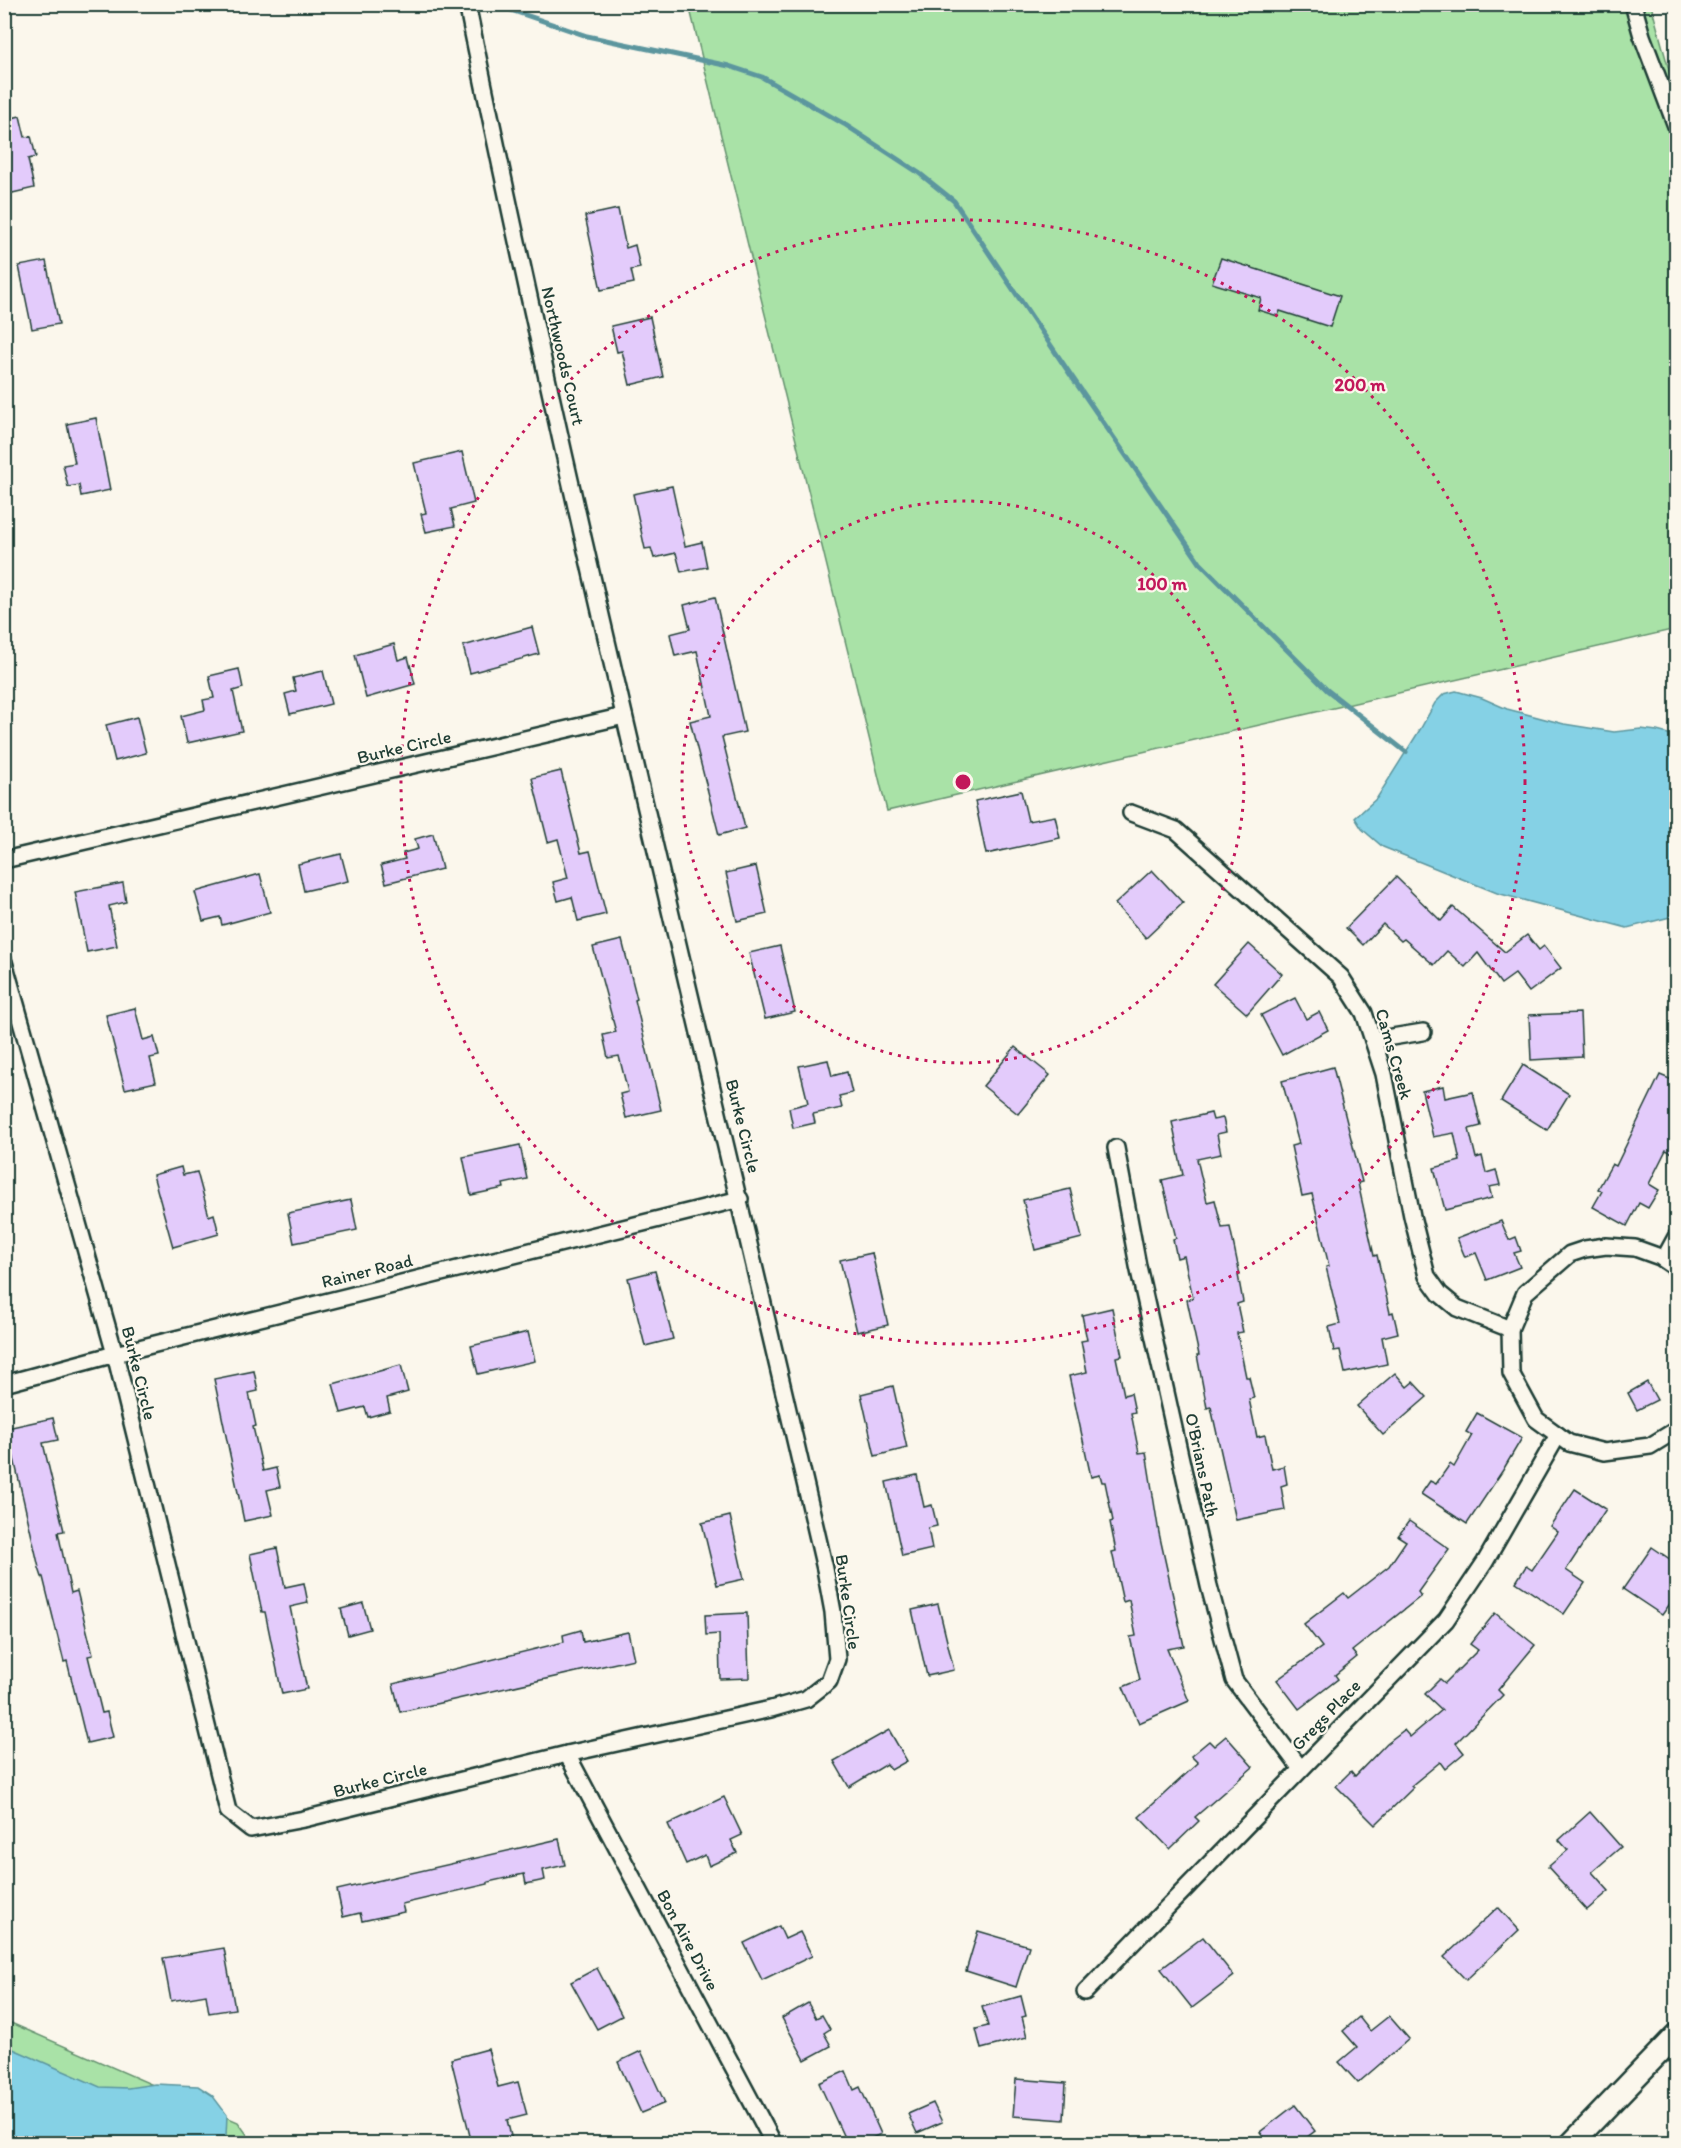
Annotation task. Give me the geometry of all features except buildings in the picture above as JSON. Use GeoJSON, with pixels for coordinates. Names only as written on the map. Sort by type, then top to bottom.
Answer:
{"type":"FeatureCollection","features":[{"type":"Feature","properties":{"kind":"main road"},"geometry":{"type":"LineString","coordinates":[[1571,2144],[1677,2035]]}},
{"type":"Feature","properties":{"kind":"street","name":"Northwoods Court"},"geometry":{"type":"LineString","coordinates":[[467,4],[624,716]]}},
{"type":"Feature","properties":{"kind":"street"},"geometry":{"type":"LineString","coordinates":[[1633,4],[1642,36],[1677,126]]}},
{"type":"Feature","properties":{"kind":"street","name":"Burke Circle"},"geometry":{"type":"LineString","coordinates":[[4,860],[624,716],[740,1200],[825,1569],[833,1612],[837,1659],[829,1681],[806,1699],[771,1710],[567,1754],[304,1819],[251,1829],[228,1811],[115,1354],[4,962]]}},
{"type":"Feature","properties":{"kind":"street","name":"Cams Creek"},"geometry":{"type":"LineString","coordinates":[[1131,813],[1176,830],[1341,977],[1364,1013],[1383,1074],[1412,1216],[1427,1276],[1440,1294],[1457,1308],[1510,1329]]}},
{"type":"Feature","properties":{"kind":"street"},"geometry":{"type":"LineString","coordinates":[[1373,1040],[1423,1032]]}},
{"type":"Feature","properties":{"kind":"street","name":"O'Brians Path"},"geometry":{"type":"LineString","coordinates":[[1116,1148],[1138,1266],[1209,1586],[1234,1680],[1301,1769]]}},
{"type":"Feature","properties":{"kind":"street","name":"Rainer Road"},"geometry":{"type":"LineString","coordinates":[[4,1384],[115,1354],[740,1200]]}},
{"type":"Feature","properties":{"kind":"street"},"geometry":{"type":"LineString","coordinates":[[1677,1237],[1670,1263],[1635,1248],[1606,1246],[1570,1254],[1525,1293],[1510,1329],[1511,1373],[1536,1419],[1569,1443],[1604,1452],[1650,1446],[1677,1430]]}},
{"type":"Feature","properties":{"kind":"street","name":"Gregs Place"},"geometry":{"type":"LineString","coordinates":[[1084,1992],[1446,1620],[1485,1562],[1558,1435]]}},
{"type":"Feature","properties":{"kind":"street","name":"Bon Aire Drive"},"geometry":{"type":"LineString","coordinates":[[567,1754],[774,2144]]}},
{"type":"Feature","properties":{"kind":"green space"},"geometry":{"type":"Polygon","coordinates":[[[689,5],[1651,5],[1676,95],[1676,629],[887,811],[689,5]]]}},
{"type":"Feature","properties":{"kind":"green space"},"geometry":{"type":"Polygon","coordinates":[[[4,2020],[238,2122],[253,2143],[5,2143],[4,2020]]]}},
{"type":"Feature","properties":{"kind":"water"},"geometry":{"type":"Polygon","coordinates":[[[1456,691],[1482,698],[1507,709],[1564,724],[1614,732],[1641,729],[1676,736],[1676,913],[1674,916],[1627,928],[1497,893],[1383,847],[1362,829],[1355,818],[1377,798],[1435,703],[1444,694],[1456,691]]]}},
{"type":"Feature","properties":{"kind":"water"},"geometry":{"type":"Polygon","coordinates":[[[4,2045],[100,2087],[128,2088],[155,2084],[198,2086],[212,2095],[227,2115],[226,2136],[219,2144],[5,2143],[4,2045]]]}},
{"type":"Feature","properties":{"kind":"waterway"},"geometry":{"type":"LineString","coordinates":[[493,4],[587,36],[729,66],[762,77],[844,124],[919,173],[954,201],[1200,563],[1327,690],[1406,752]]}}]}
